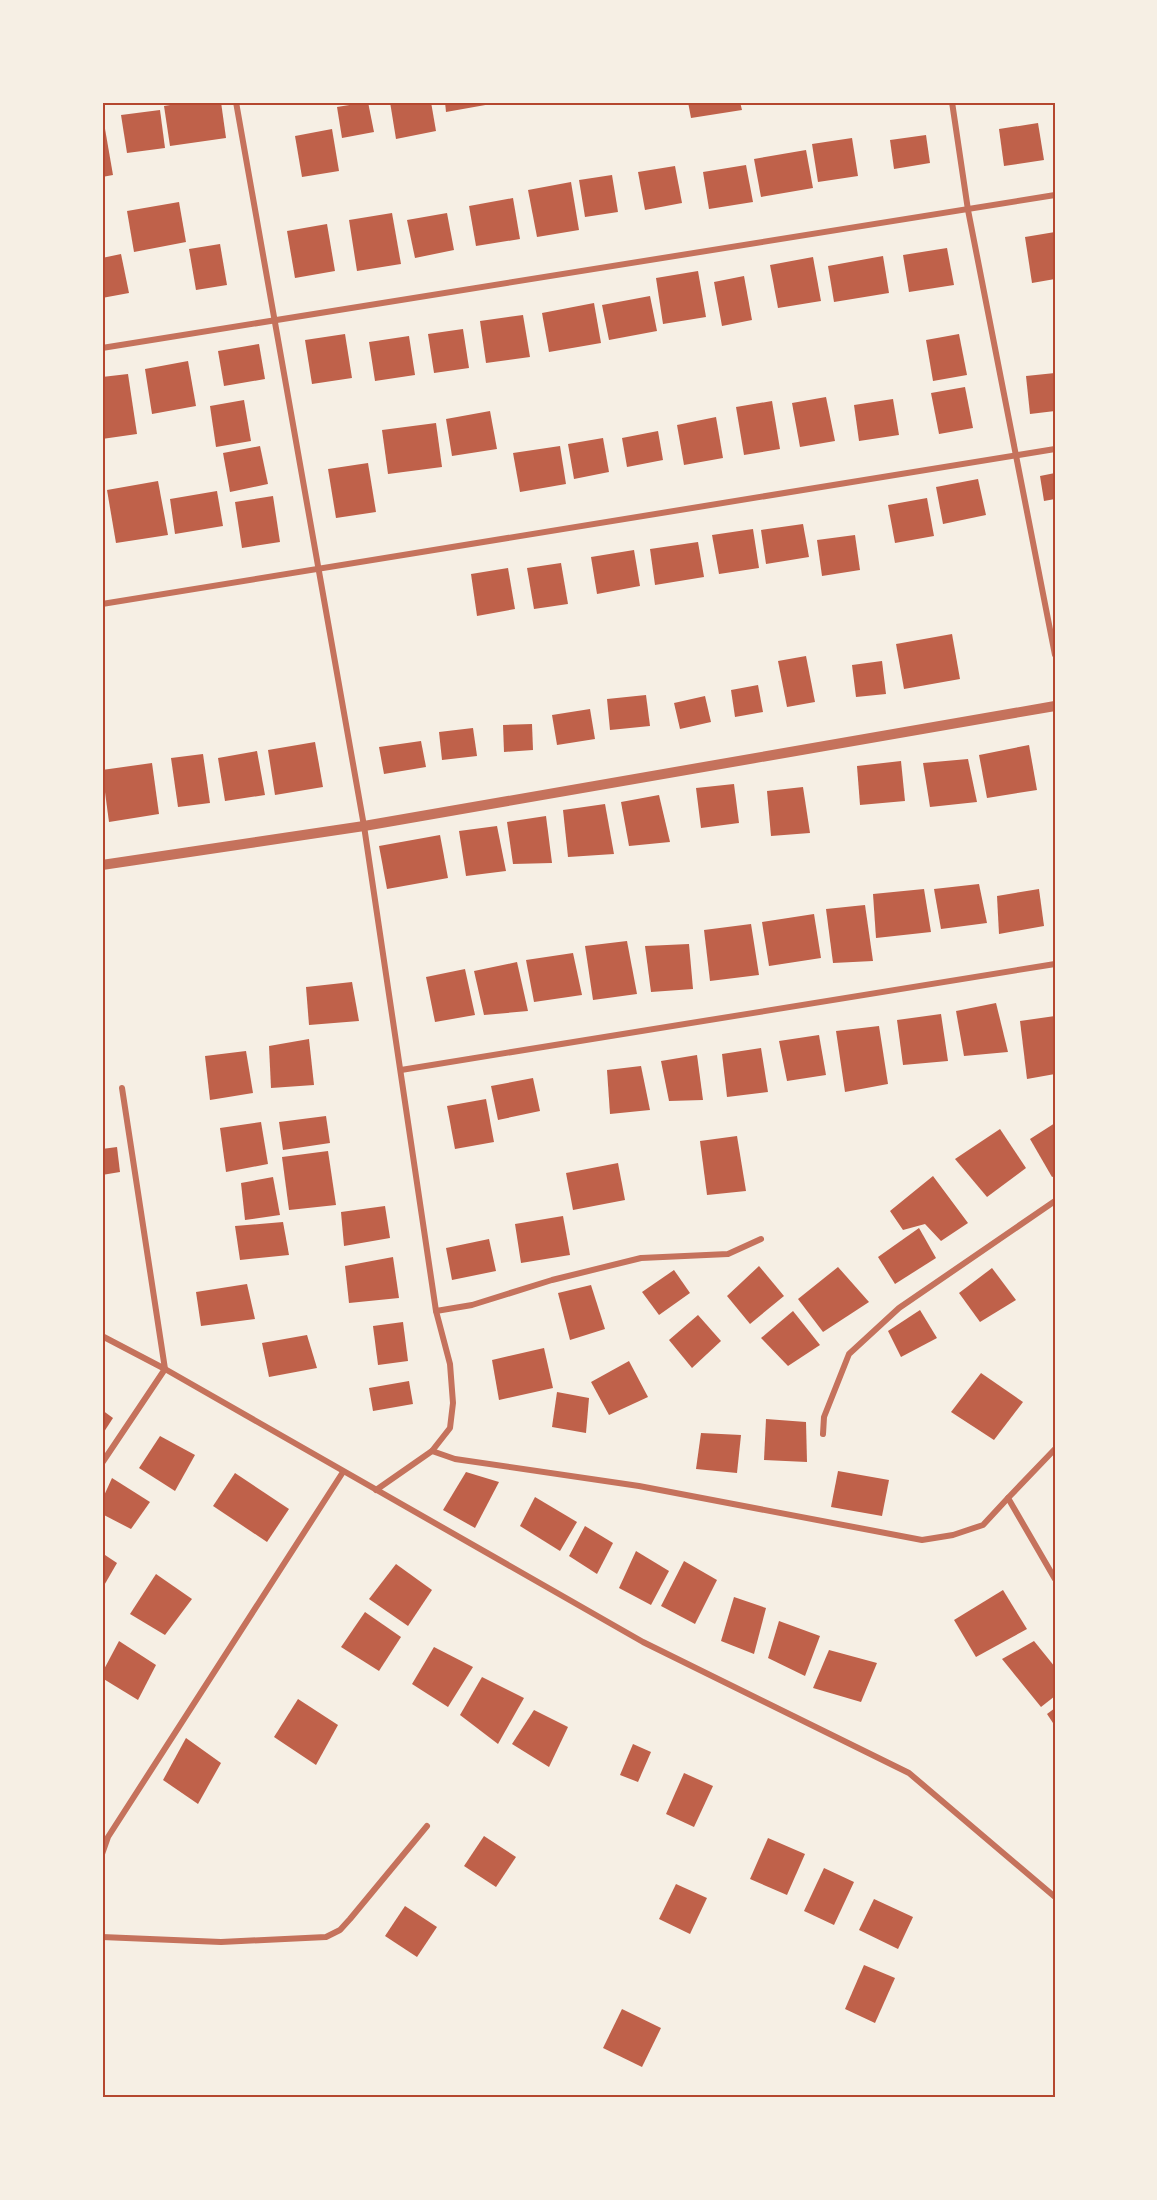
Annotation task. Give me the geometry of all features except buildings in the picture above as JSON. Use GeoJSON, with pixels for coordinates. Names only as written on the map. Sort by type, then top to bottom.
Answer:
{"type":"FeatureCollection","features":[{"type":"Feature","properties":{"kind":"street"},"geometry":{"type":"LineString","coordinates":[[236,102],[364,826],[436,1311],[450,1364],[453,1402],[450,1428],[432,1451],[376,1490]]}},
{"type":"Feature","properties":{"kind":"street"},"geometry":{"type":"LineString","coordinates":[[951,102],[968,210],[1055,655]]}},
{"type":"Feature","properties":{"kind":"street"},"geometry":{"type":"LineString","coordinates":[[102,348],[1055,195]]}},
{"type":"Feature","properties":{"kind":"street"},"geometry":{"type":"LineString","coordinates":[[102,604],[1055,449]]}},
{"type":"Feature","properties":{"kind":"street"},"geometry":{"type":"LineString","coordinates":[[102,865],[364,826],[1055,706]]}},
{"type":"Feature","properties":{"kind":"street"},"geometry":{"type":"LineString","coordinates":[[401,1070],[1055,964]]}},
{"type":"Feature","properties":{"kind":"street"},"geometry":{"type":"LineString","coordinates":[[102,1463],[165,1369],[122,1088]]}},
{"type":"Feature","properties":{"kind":"street"},"geometry":{"type":"LineString","coordinates":[[823,1434],[824,1417],[849,1354],[899,1308],[1055,1201]]}},
{"type":"Feature","properties":{"kind":"street"},"geometry":{"type":"LineString","coordinates":[[436,1311],[472,1305],[552,1280],[641,1258],[728,1254],[761,1239]]}},
{"type":"Feature","properties":{"kind":"street"},"geometry":{"type":"LineString","coordinates":[[102,1336],[165,1369],[643,1642],[909,1773],[1055,1897]]}},
{"type":"Feature","properties":{"kind":"street"},"geometry":{"type":"LineString","coordinates":[[432,1451],[455,1459],[639,1486],[922,1540],[953,1535],[983,1525],[1055,1449]]}},
{"type":"Feature","properties":{"kind":"street"},"geometry":{"type":"LineString","coordinates":[[102,1854],[114,1827],[343,1472]]}},
{"type":"Feature","properties":{"kind":"street"},"geometry":{"type":"LineString","coordinates":[[1008,1498],[1055,1579]]}},
{"type":"Feature","properties":{"kind":"street"},"geometry":{"type":"LineString","coordinates":[[102,1937],[221,1942],[326,1937],[351,1919],[427,1826]]}}]}
